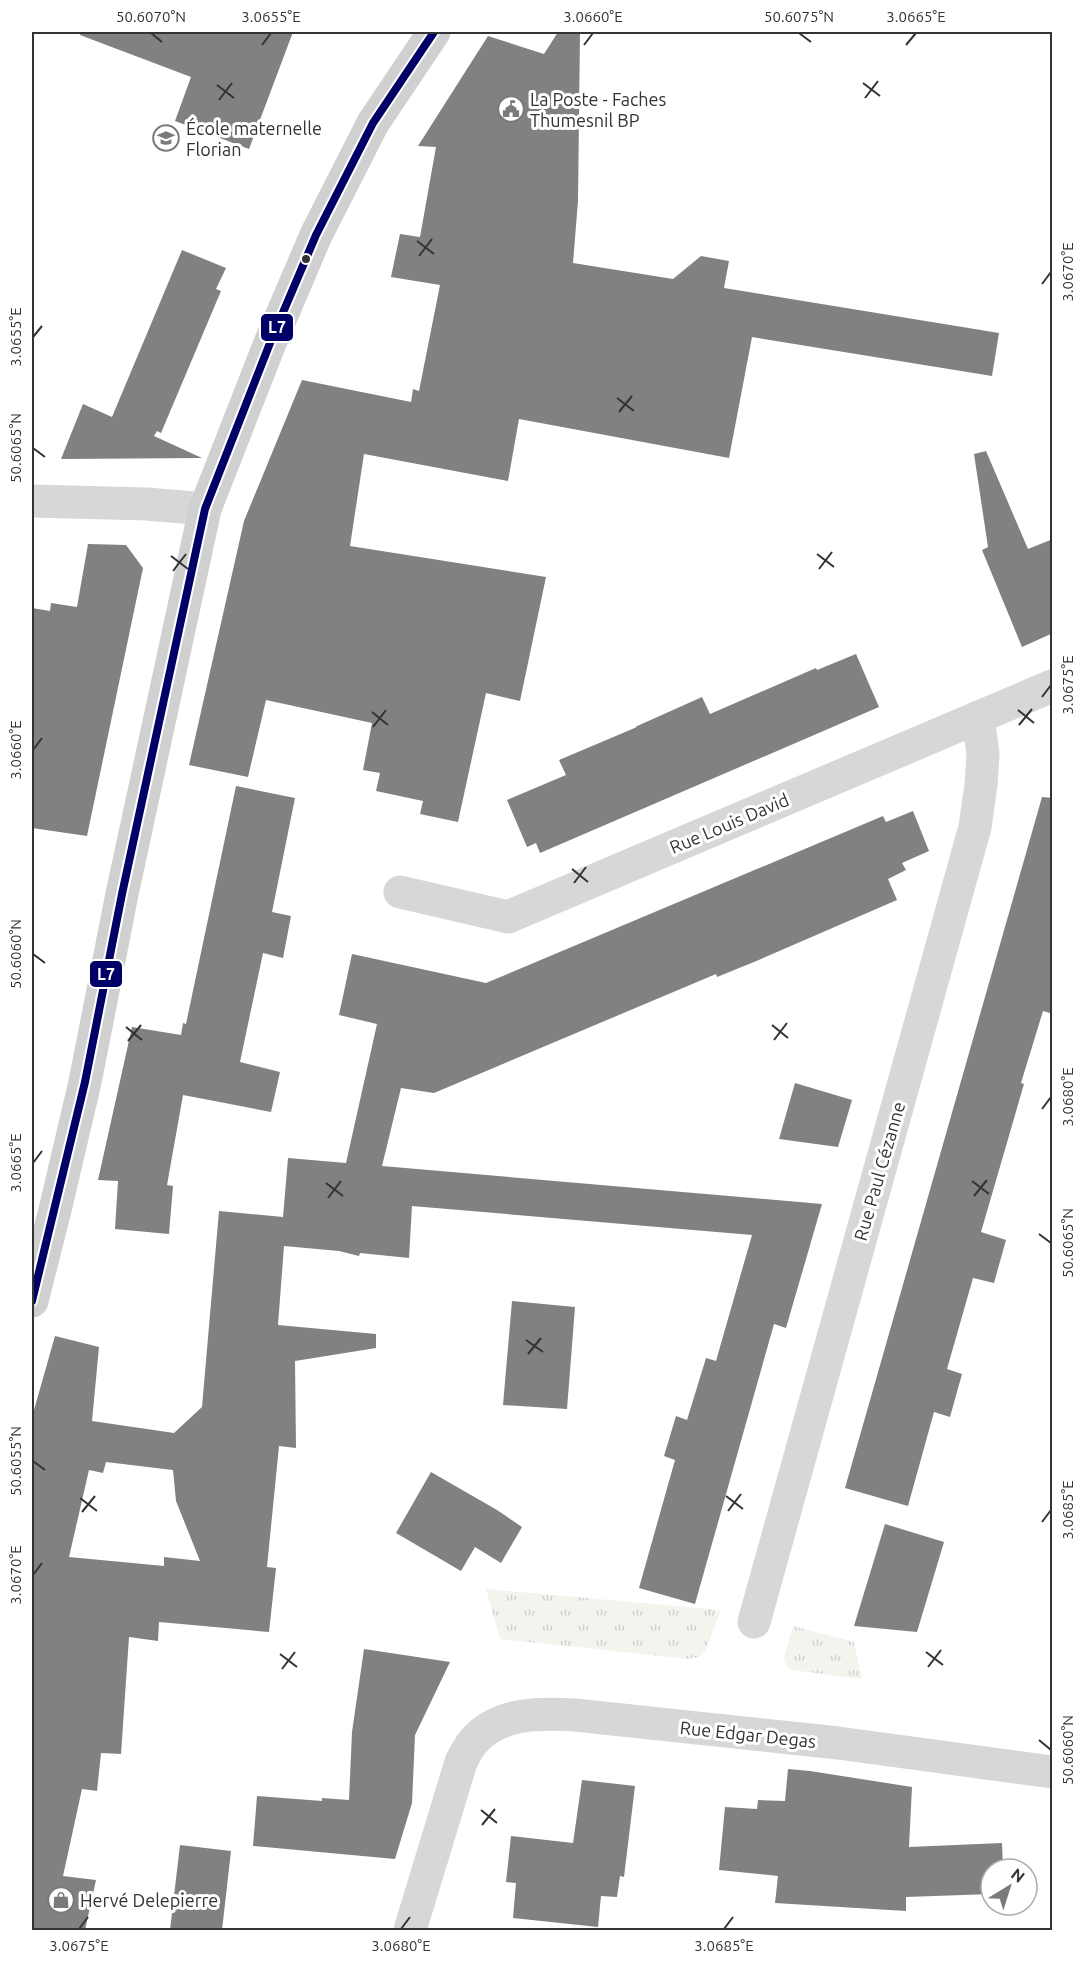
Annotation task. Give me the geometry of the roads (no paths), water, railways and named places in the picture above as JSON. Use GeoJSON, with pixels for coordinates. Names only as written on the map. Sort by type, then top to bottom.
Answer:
{"type":"FeatureCollection","features":[{"type":"Feature","properties":{"kind":"street"},"geometry":{"type":"LineString","coordinates":[[32,1301],[86,1082],[122,894],[205,509],[270,343],[316,235],[373,123],[431,33]]}},
{"type":"Feature","properties":{"kind":"street"},"geometry":{"type":"LineString","coordinates":[[32,501],[147,504],[205,509]]}},
{"type":"Feature","properties":{"kind":"street","name":"Rue Louis David"},"geometry":{"type":"LineString","coordinates":[[400,892],[507,917],[1053,686]]}},
{"type":"Feature","properties":{"kind":"street","name":"Rue Paul Cézanne"},"geometry":{"type":"LineString","coordinates":[[754,1622],[975,827],[983,754],[978,717]]}},
{"type":"Feature","properties":{"kind":"street","name":"Rue Edgar Degas"},"geometry":{"type":"LineString","coordinates":[[410,1930],[460,1762],[473,1742],[492,1726],[517,1716],[575,1715],[838,1743],[1053,1772]]}},
{"type":"Feature","properties":{"kind":"place","name":"La Poste - Faches Thumesnil BP"},"geometry":{"type":"Point","coordinates":[511,109]}},
{"type":"Feature","properties":{"kind":"place","name":"École maternelle Florian"},"geometry":{"type":"Point","coordinates":[166,138]}},
{"type":"Feature","properties":{"kind":"place","name":"Hervé Delepierre"},"geometry":{"type":"Point","coordinates":[61,1900]}}]}
